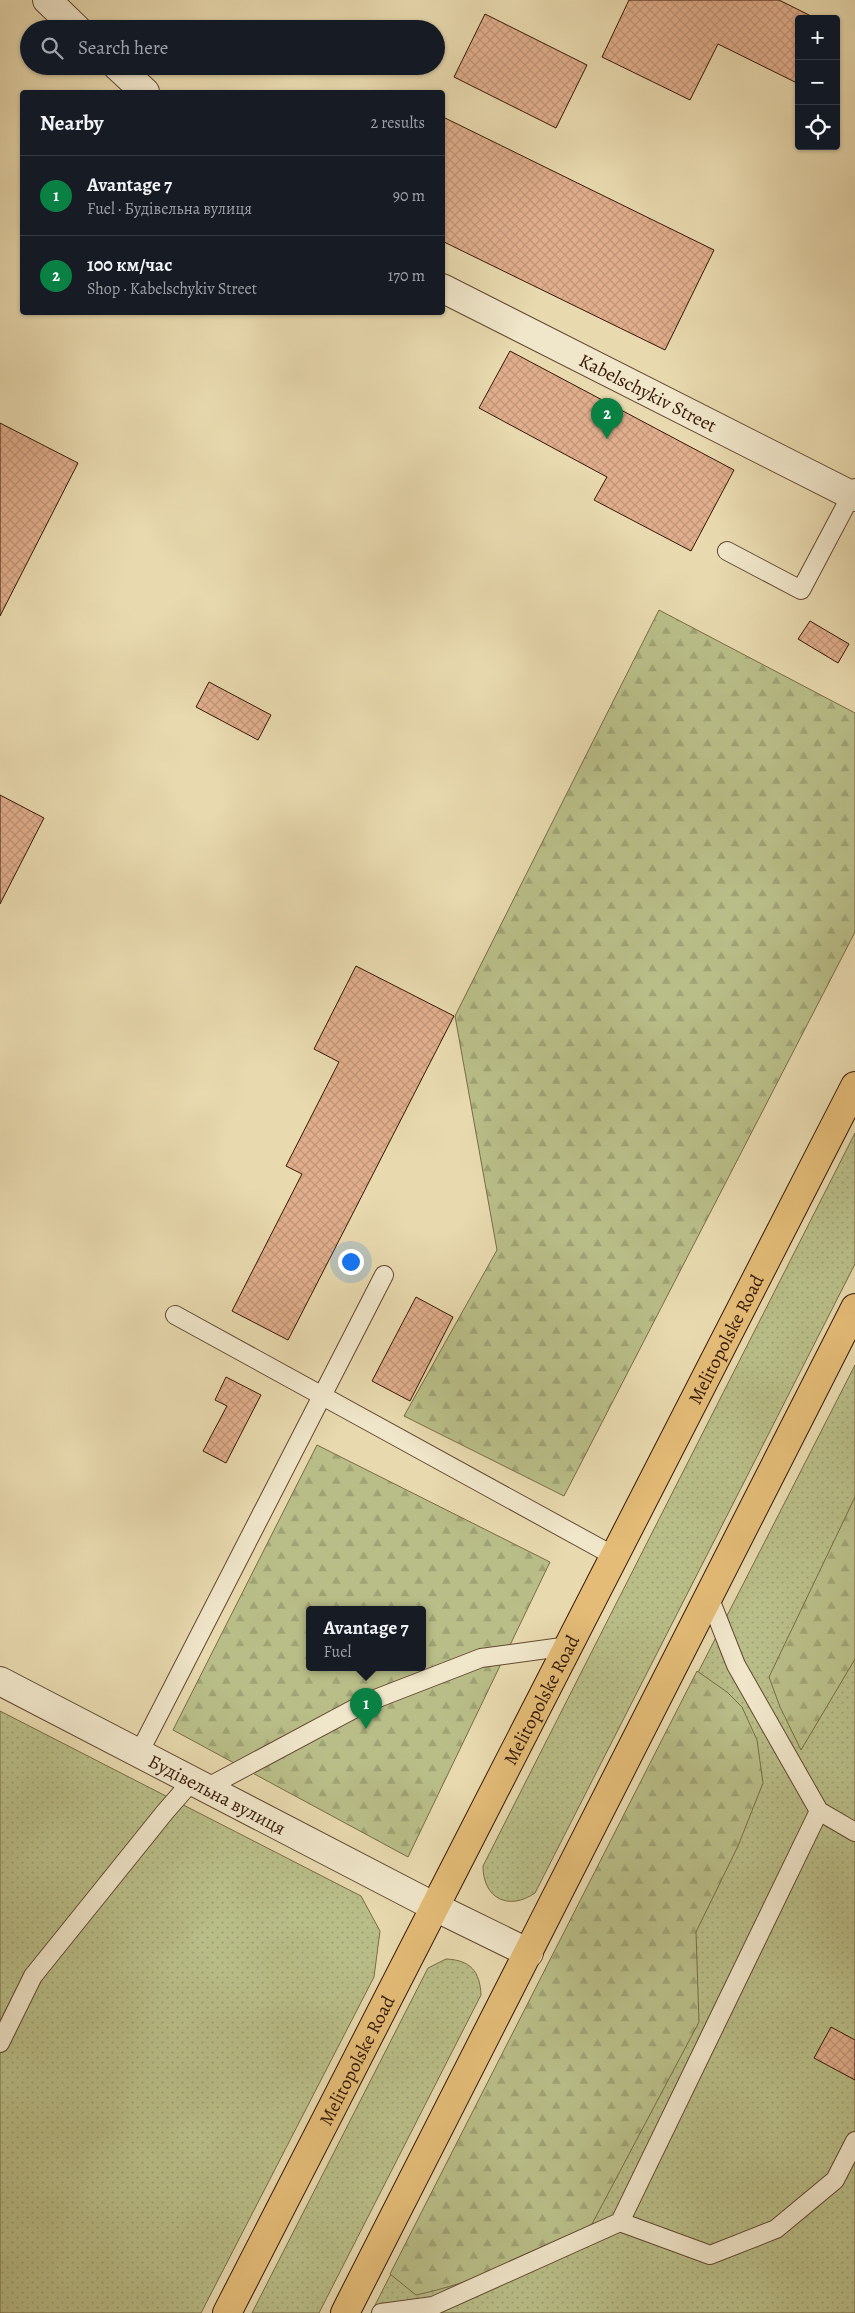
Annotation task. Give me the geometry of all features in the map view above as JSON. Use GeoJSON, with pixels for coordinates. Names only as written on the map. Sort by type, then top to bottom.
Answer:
{"type":"FeatureCollection","features":[{"type":"Feature","properties":{"kind":"main road","name":"Melitopolske Road"},"geometry":{"type":"LineString","coordinates":[[227,2313],[855,1086]]}},
{"type":"Feature","properties":{"kind":"main road"},"geometry":{"type":"LineString","coordinates":[[345,2313],[529,1953],[708,1594],[855,1308]]}},
{"type":"Feature","properties":{"kind":"street"},"geometry":{"type":"LineString","coordinates":[[47,0],[68,20]]}},
{"type":"Feature","properties":{"kind":"street"},"geometry":{"type":"LineString","coordinates":[[127,75],[143,90]]}},
{"type":"Feature","properties":{"kind":"street","name":"Kabelschykiv Street"},"geometry":{"type":"LineString","coordinates":[[445,289],[854,493]]}},
{"type":"Feature","properties":{"kind":"street","name":"Будівельна вулиця"},"geometry":{"type":"LineString","coordinates":[[0,1681],[435,1907],[529,1953]]}},
{"type":"Feature","properties":{"kind":"lane"},"geometry":{"type":"LineString","coordinates":[[727,551],[801,590],[854,493]]}},
{"type":"Feature","properties":{"kind":"lane"},"geometry":{"type":"LineString","coordinates":[[139,1753],[384,1275]]}},
{"type":"Feature","properties":{"kind":"lane"},"geometry":{"type":"LineString","coordinates":[[175,1316],[614,1556]]}},
{"type":"Feature","properties":{"kind":"lane"},"geometry":{"type":"LineString","coordinates":[[708,1594],[736,1665],[819,1811],[855,1832]]}},
{"type":"Feature","properties":{"kind":"lane"},"geometry":{"type":"LineString","coordinates":[[0,2044],[33,1976],[164,1812],[199,1785],[365,1703],[481,1658],[568,1646]]}},
{"type":"Feature","properties":{"kind":"lane"},"geometry":{"type":"LineString","coordinates":[[381,2313],[433,2306],[620,2222],[819,1811]]}},
{"type":"Feature","properties":{"kind":"lane"},"geometry":{"type":"LineString","coordinates":[[620,2222],[710,2255],[776,2229],[835,2180],[855,2142]]}},
{"type":"Feature","properties":{"kind":"green space"},"geometry":{"type":"Polygon","coordinates":[[[659,610],[855,713],[855,932],[564,1496],[404,1416],[497,1250],[455,1016],[659,610]]]}},
{"type":"Feature","properties":{"kind":"green space"},"geometry":{"type":"Polygon","coordinates":[[[855,1133],[855,1264],[535,1893],[516,1901],[499,1899],[487,1887],[483,1866],[855,1133]]]}},
{"type":"Feature","properties":{"kind":"green space"},"geometry":{"type":"Polygon","coordinates":[[[855,1365],[855,2313],[371,2313],[855,1365]]]}},
{"type":"Feature","properties":{"kind":"green space"},"geometry":{"type":"Polygon","coordinates":[[[317,1445],[550,1562],[408,1857],[173,1730],[317,1445]]]}},
{"type":"Feature","properties":{"kind":"green space"},"geometry":{"type":"Polygon","coordinates":[[[855,1497],[855,1659],[801,1750],[780,1707],[769,1677],[855,1497]]]}},
{"type":"Feature","properties":{"kind":"green space"},"geometry":{"type":"Polygon","coordinates":[[[697,1671],[727,1692],[742,1707],[757,1740],[763,1783],[738,1846],[696,1932],[699,2022],[592,2224],[529,2257],[507,2266],[461,2283],[416,2295],[390,2274],[697,1671]]]}},
{"type":"Feature","properties":{"kind":"green space"},"geometry":{"type":"Polygon","coordinates":[[[0,1711],[361,1896],[380,1931],[374,1977],[201,2313],[0,2313],[0,1711]]]}},
{"type":"Feature","properties":{"kind":"green space"},"geometry":{"type":"Polygon","coordinates":[[[446,1959],[461,1962],[472,1968],[478,1979],[481,1995],[319,2313],[252,2313],[428,1968],[446,1959]]]}},
{"type":"Feature","properties":{"kind":"building"},"geometry":{"type":"Polygon","coordinates":[[[629,0],[779,0],[809,15],[795,15],[795,82],[718,44],[690,100],[602,57],[629,0]]]}},
{"type":"Feature","properties":{"kind":"building"},"geometry":{"type":"Polygon","coordinates":[[[485,14],[587,65],[556,128],[454,77],[485,14]]]}},
{"type":"Feature","properties":{"kind":"building"},"geometry":{"type":"Polygon","coordinates":[[[445,118],[714,250],[665,350],[445,242],[445,118]]]}},
{"type":"Feature","properties":{"kind":"building"},"geometry":{"type":"Polygon","coordinates":[[[510,351],[734,470],[691,551],[594,500],[607,477],[479,408],[510,351]]]}},
{"type":"Feature","properties":{"kind":"building"},"geometry":{"type":"Polygon","coordinates":[[[0,423],[78,463],[0,616],[0,423]]]}},
{"type":"Feature","properties":{"kind":"building"},"geometry":{"type":"Polygon","coordinates":[[[810,621],[849,644],[838,663],[798,639],[810,621]]]}},
{"type":"Feature","properties":{"kind":"building"},"geometry":{"type":"Polygon","coordinates":[[[209,682],[271,715],[258,740],[196,707],[209,682]]]}},
{"type":"Feature","properties":{"kind":"building"},"geometry":{"type":"Polygon","coordinates":[[[0,795],[44,818],[0,904],[0,795]]]}},
{"type":"Feature","properties":{"kind":"building"},"geometry":{"type":"Polygon","coordinates":[[[356,966],[454,1016],[288,1340],[232,1311],[302,1174],[286,1166],[339,1062],[314,1049],[356,966]]]}},
{"type":"Feature","properties":{"kind":"building"},"geometry":{"type":"Polygon","coordinates":[[[416,1297],[453,1317],[410,1401],[372,1381],[416,1297]]]}},
{"type":"Feature","properties":{"kind":"building"},"geometry":{"type":"Polygon","coordinates":[[[226,1377],[261,1395],[226,1463],[203,1451],[227,1406],[215,1400],[226,1377]]]}},
{"type":"Feature","properties":{"kind":"building"},"geometry":{"type":"Polygon","coordinates":[[[831,2027],[855,2040],[855,2080],[814,2058],[831,2027]]]}},
{"type":"Feature","properties":{"kind":"place","name":"100 км/час"},"geometry":{"type":"Point","coordinates":[607,439]}},
{"type":"Feature","properties":{"kind":"place","name":"Avantage 7"},"geometry":{"type":"Point","coordinates":[366,1729]}}]}
